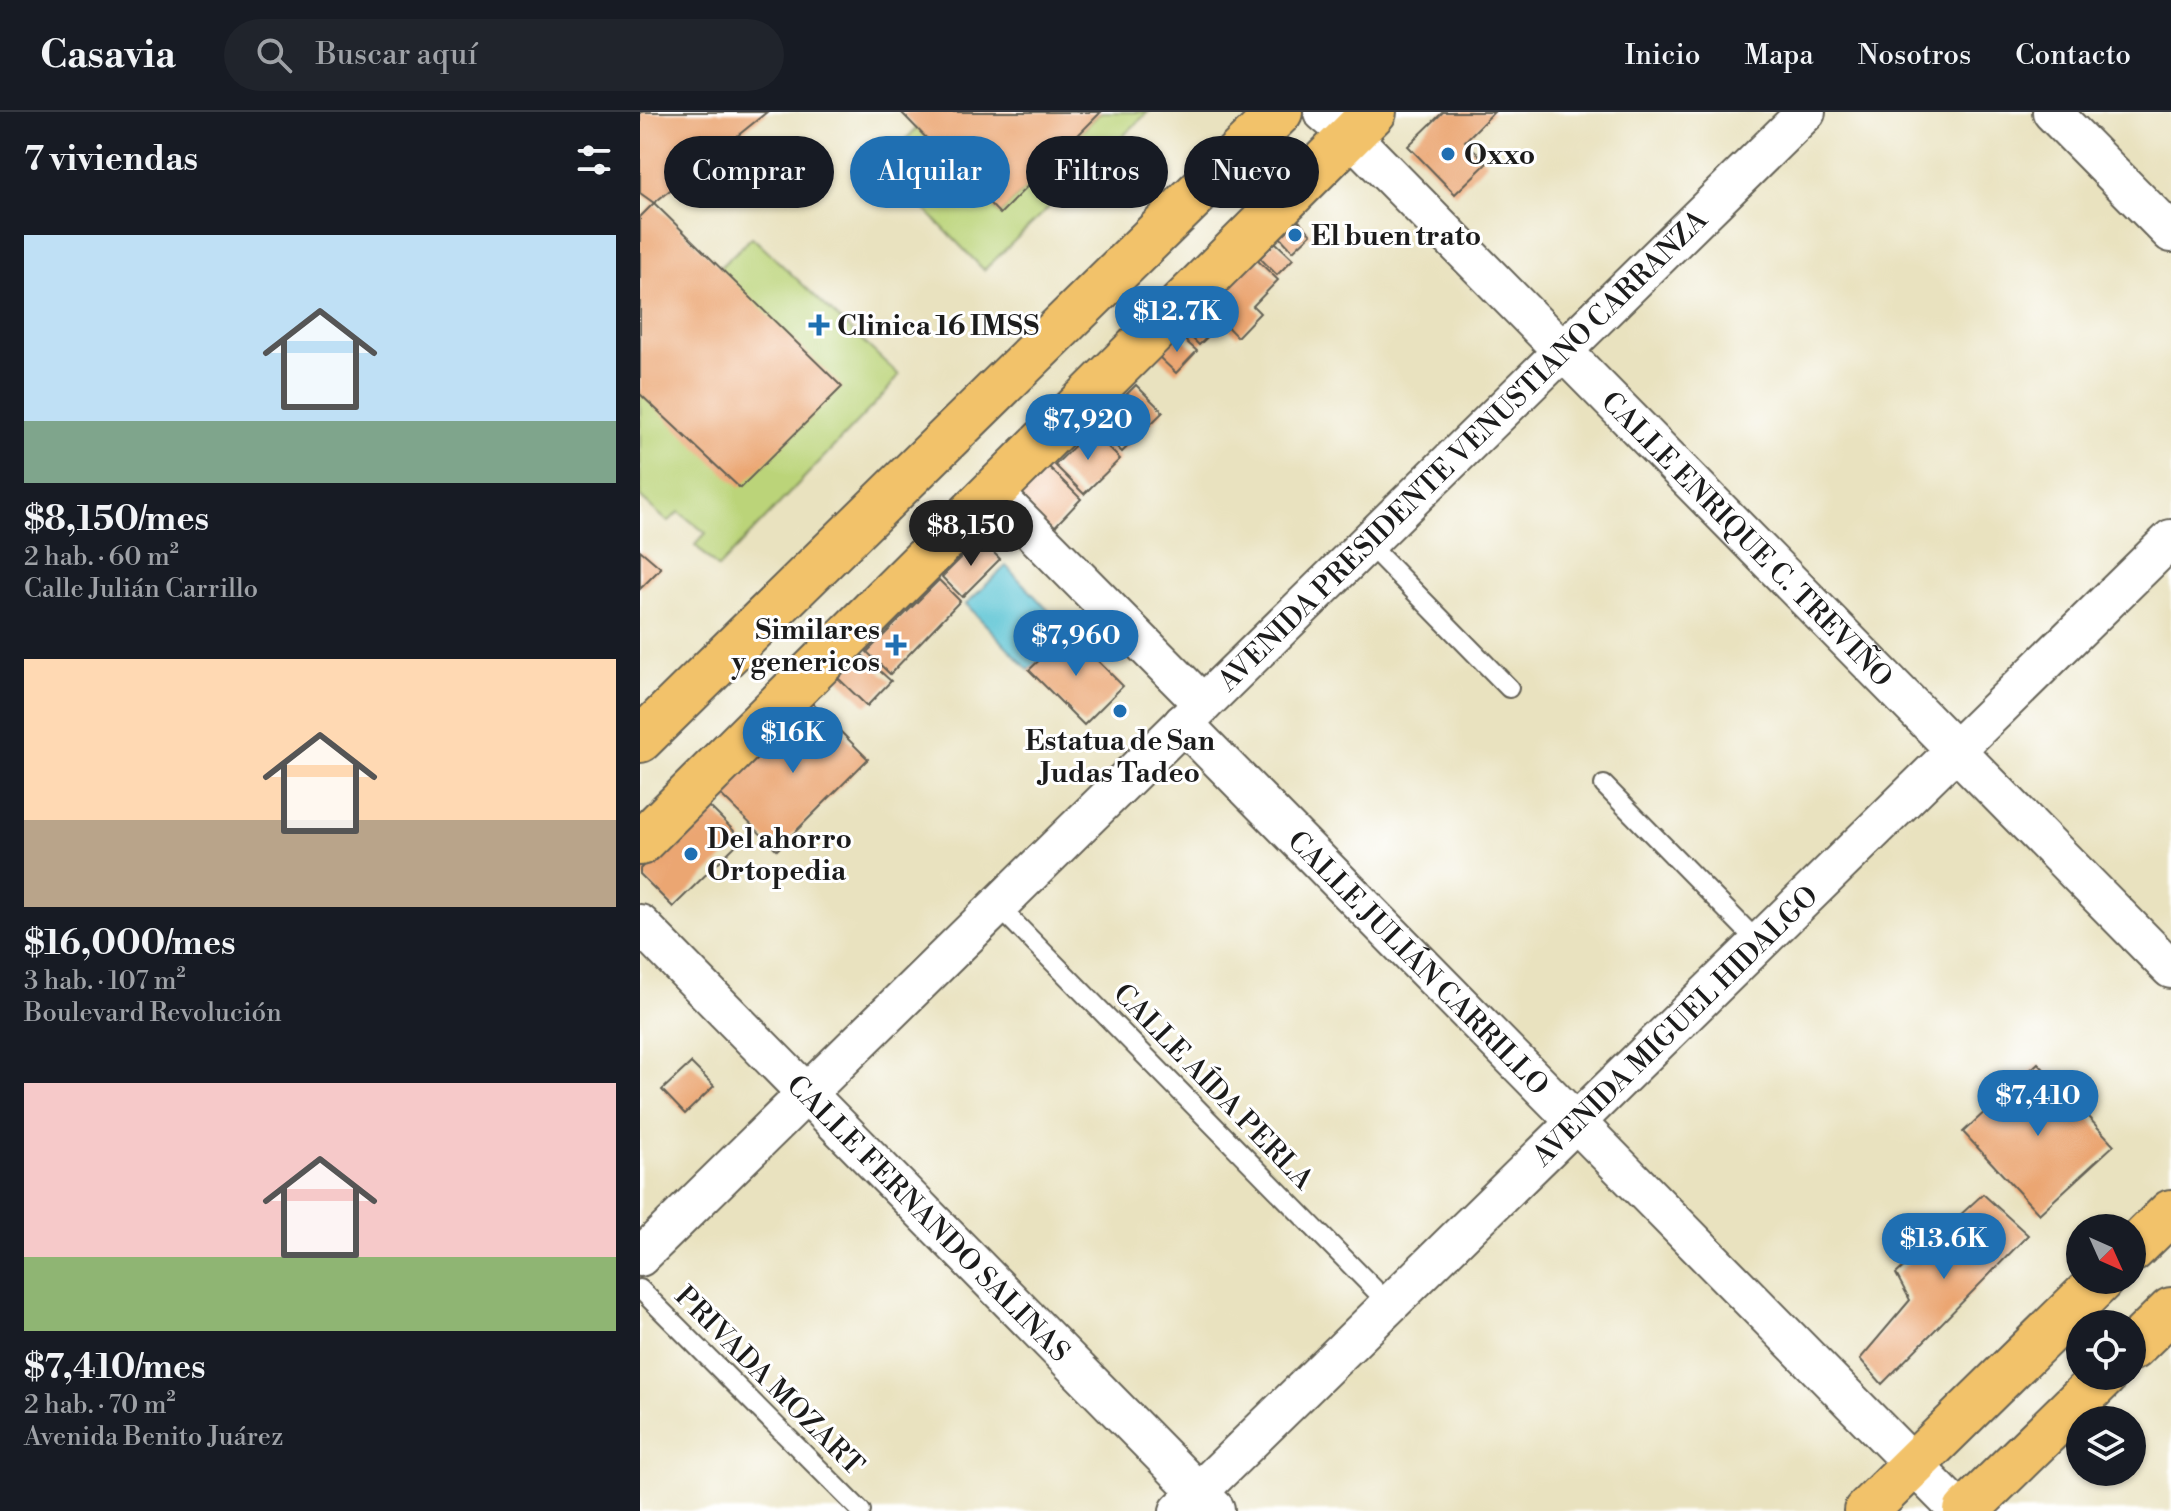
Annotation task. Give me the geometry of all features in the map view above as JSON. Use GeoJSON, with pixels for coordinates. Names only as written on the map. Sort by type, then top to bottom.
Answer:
{"type":"FeatureCollection","features":[{"type":"Feature","properties":{"kind":"main road"},"geometry":{"type":"LineString","coordinates":[[640,740],[1280,112]]}},
{"type":"Feature","properties":{"kind":"main road"},"geometry":{"type":"LineString","coordinates":[[640,843],[993,492],[1349,120]]}},
{"type":"Feature","properties":{"kind":"main road"},"geometry":{"type":"LineString","coordinates":[[2146,1236],[2171,1212]]}},
{"type":"Feature","properties":{"kind":"main road"},"geometry":{"type":"LineString","coordinates":[[1866,1511],[2087,1294]]}},
{"type":"Feature","properties":{"kind":"main road"},"geometry":{"type":"LineString","coordinates":[[2146,1334],[2171,1310]]}},
{"type":"Feature","properties":{"kind":"main road"},"geometry":{"type":"LineString","coordinates":[[1966,1511],[2090,1390]]}},
{"type":"Feature","properties":{"kind":"street","name":"AVENIDA PRESIDENTE VENUSTIANO CARRANZA"},"geometry":{"type":"LineString","coordinates":[[640,1257],[1806,112]]}},
{"type":"Feature","properties":{"kind":"street"},"geometry":{"type":"LineString","coordinates":[[2052,112],[2171,233]]}},
{"type":"Feature","properties":{"kind":"street","name":"CALLE ENRIQUE C. TREVIÑO"},"geometry":{"type":"LineString","coordinates":[[1349,120],[1562,351],[2171,969]]}},
{"type":"Feature","properties":{"kind":"street","name":"CALLE JULIÁN CARRILLO"},"geometry":{"type":"LineString","coordinates":[[993,492],[1193,714],[1576,1122],[1959,1511]]}},
{"type":"Feature","properties":{"kind":"street","name":"AVENIDA MIGUEL HIDALGO"},"geometry":{"type":"LineString","coordinates":[[1198,1505],[1390,1305],[2171,539]]}},
{"type":"Feature","properties":{"kind":"street","name":"CALLE FERNANDO SALINAS"},"geometry":{"type":"LineString","coordinates":[[640,924],[807,1093],[1198,1505]]}},
{"type":"Feature","properties":{"kind":"lane"},"geometry":{"type":"LineString","coordinates":[[1367,543],[1509,688]]}},
{"type":"Feature","properties":{"kind":"lane"},"geometry":{"type":"LineString","coordinates":[[1604,785],[1759,943]]}},
{"type":"Feature","properties":{"kind":"lane","name":"CALLE AÍDA PERLA"},"geometry":{"type":"LineString","coordinates":[[998,906],[1390,1305]]}},
{"type":"Feature","properties":{"kind":"lane","name":"PRIVADA MOZART"},"geometry":{"type":"LineString","coordinates":[[640,1289],[861,1511]]}},
{"type":"Feature","properties":{"kind":"green space"},"geometry":{"type":"Polygon","coordinates":[[[1101,112],[1148,112],[1123,136],[1077,136],[1101,112]]]}},
{"type":"Feature","properties":{"kind":"green space"},"geometry":{"type":"Polygon","coordinates":[[[917,128],[925,136],[909,136],[917,128]]]}},
{"type":"Feature","properties":{"kind":"green space"},"geometry":{"type":"Polygon","coordinates":[[[1026,188],[1026,208],[1048,208],[984,270],[924,208],[994,208],[1000,214],[1010,208],[1010,204],[1026,188]]]}},
{"type":"Feature","properties":{"kind":"green space"},"geometry":{"type":"Polygon","coordinates":[[[752,237],[899,375],[718,568],[695,545],[706,533],[679,512],[668,522],[640,497],[640,394],[719,268],[752,237]]]}},
{"type":"Feature","properties":{"kind":"water"},"geometry":{"type":"Polygon","coordinates":[[[1006,566],[1069,632],[1029,670],[966,604],[1006,566]]]}},
{"type":"Feature","properties":{"kind":"building"},"geometry":{"type":"Polygon","coordinates":[[[640,112],[767,112],[737,136],[664,136],[664,195],[654,203],[640,193],[640,112]]]}},
{"type":"Feature","properties":{"kind":"building"},"geometry":{"type":"Polygon","coordinates":[[[901,112],[1101,112],[1077,136],[1026,136],[1026,188],[1010,204],[1010,136],[924,136],[901,112]]]}},
{"type":"Feature","properties":{"kind":"building","name":"Oxxo"},"geometry":{"type":"Polygon","coordinates":[[[1443,112],[1494,112],[1465,141],[1487,163],[1455,194],[1408,146],[1443,112]]]}},
{"type":"Feature","properties":{"kind":"building"},"geometry":{"type":"Polygon","coordinates":[[[654,203],[842,387],[740,488],[640,394],[640,217],[654,203]]]}},
{"type":"Feature","properties":{"kind":"building","name":"El buen trato"},"geometry":{"type":"Polygon","coordinates":[[[1296,218],[1311,234],[1293,251],[1278,235],[1296,218]]]}},
{"type":"Feature","properties":{"kind":"building"},"geometry":{"type":"Polygon","coordinates":[[[1275,242],[1293,259],[1277,275],[1260,258],[1275,242]]]}},
{"type":"Feature","properties":{"kind":"building"},"geometry":{"type":"Polygon","coordinates":[[[1255,258],[1278,280],[1253,306],[1260,313],[1237,337],[1208,307],[1255,258]]]}},
{"type":"Feature","properties":{"kind":"building"},"geometry":{"type":"Polygon","coordinates":[[[1205,313],[1219,326],[1199,345],[1186,332],[1205,313]]]}},
{"type":"Feature","properties":{"kind":"building"},"geometry":{"type":"Polygon","coordinates":[[[1179,335],[1197,351],[1176,373],[1158,356],[1179,335]]]}},
{"type":"Feature","properties":{"kind":"building"},"geometry":{"type":"Polygon","coordinates":[[[1136,385],[1163,412],[1122,452],[1095,426],[1136,385]]]}},
{"type":"Feature","properties":{"kind":"building"},"geometry":{"type":"Polygon","coordinates":[[[1091,430],[1120,459],[1084,494],[1055,465],[1091,430]]]}},
{"type":"Feature","properties":{"kind":"building"},"geometry":{"type":"Polygon","coordinates":[[[1048,466],[1081,499],[1043,539],[1009,505],[1048,466]]]}},
{"type":"Feature","properties":{"kind":"building"},"geometry":{"type":"Polygon","coordinates":[[[980,539],[1000,559],[962,597],[942,577],[980,539]]]}},
{"type":"Feature","properties":{"kind":"building"},"geometry":{"type":"Polygon","coordinates":[[[640,550],[661,568],[640,589],[640,550]]]}},
{"type":"Feature","properties":{"kind":"building"},"geometry":{"type":"Polygon","coordinates":[[[939,580],[960,601],[890,674],[867,652],[939,580]]]}},
{"type":"Feature","properties":{"kind":"building"},"geometry":{"type":"Polygon","coordinates":[[[1069,632],[1123,686],[1084,725],[1029,670],[1069,632]]]}},
{"type":"Feature","properties":{"kind":"building"},"geometry":{"type":"Polygon","coordinates":[[[861,654],[891,681],[867,706],[838,678],[861,654]]]}},
{"type":"Feature","properties":{"kind":"building"},"geometry":{"type":"Polygon","coordinates":[[[808,699],[868,759],[777,850],[717,791],[808,699]]]}},
{"type":"Feature","properties":{"kind":"building","name":"Del ahorro Ortopedia"},"geometry":{"type":"Polygon","coordinates":[[[706,803],[742,839],[673,907],[640,874],[640,869],[706,803]]]}},
{"type":"Feature","properties":{"kind":"building"},"geometry":{"type":"Polygon","coordinates":[[[691,1063],[714,1086],[685,1114],[662,1090],[691,1063]]]}},
{"type":"Feature","properties":{"kind":"building"},"geometry":{"type":"Polygon","coordinates":[[[2038,1063],[2114,1145],[2039,1214],[1963,1132],[2038,1063]]]}},
{"type":"Feature","properties":{"kind":"building"},"geometry":{"type":"Polygon","coordinates":[[[1983,1194],[2028,1235],[1882,1384],[1860,1359],[1910,1300],[1896,1274],[1983,1194]]]}},
{"type":"Feature","properties":{"kind":"place","name":"Oxxo"},"geometry":{"type":"Point","coordinates":[1448,154]}},
{"type":"Feature","properties":{"kind":"place","name":"El buen trato"},"geometry":{"type":"Point","coordinates":[1295,235]}},
{"type":"Feature","properties":{"kind":"place","name":"Clinica 16 IMSS"},"geometry":{"type":"Point","coordinates":[819,325]}},
{"type":"Feature","properties":{"kind":"place","name":"Similares y genericos"},"geometry":{"type":"Point","coordinates":[896,645]}},
{"type":"Feature","properties":{"kind":"place","name":"Estatua de San Judas Tadeo"},"geometry":{"type":"Point","coordinates":[1120,711]}},
{"type":"Feature","properties":{"kind":"place","name":"Del ahorro Ortopedia"},"geometry":{"type":"Point","coordinates":[691,854]}}]}
